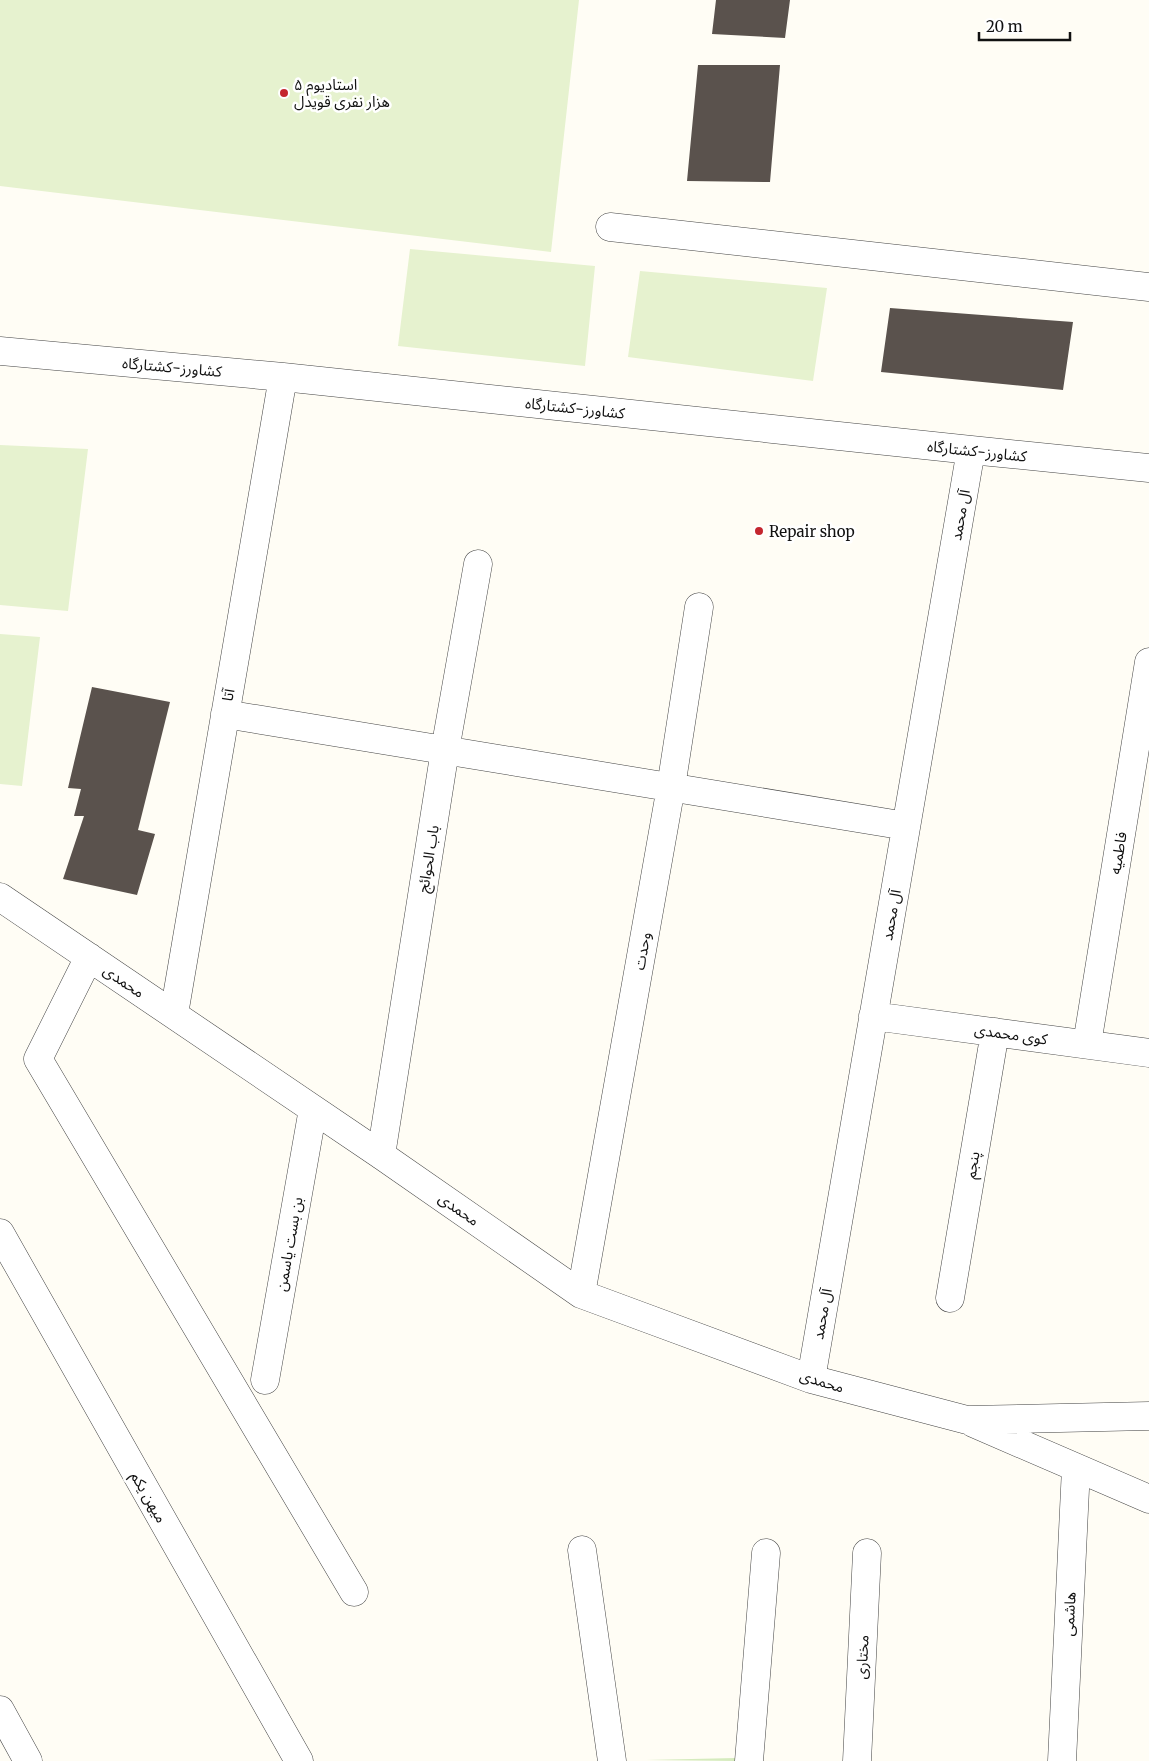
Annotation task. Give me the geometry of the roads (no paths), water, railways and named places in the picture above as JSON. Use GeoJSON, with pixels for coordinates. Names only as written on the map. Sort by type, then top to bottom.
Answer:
{"type":"FeatureCollection","features":[{"type":"Feature","properties":{"kind":"street"},"geometry":{"type":"LineString","coordinates":[[610,227],[1149,287]]}},
{"type":"Feature","properties":{"kind":"street","name":"کشاورز-کشتارگاه"},"geometry":{"type":"LineString","coordinates":[[0,351],[283,377],[1149,468]]}},
{"type":"Feature","properties":{"kind":"street","name":"آتا"},"geometry":{"type":"LineString","coordinates":[[174,1014],[283,377]]}},
{"type":"Feature","properties":{"kind":"street","name":"آل محمد"},"geometry":{"type":"LineString","coordinates":[[811,1379],[971,450]]}},
{"type":"Feature","properties":{"kind":"street","name":"باب الحوائج"},"geometry":{"type":"LineString","coordinates":[[381,1154],[445,750],[478,564]]}},
{"type":"Feature","properties":{"kind":"street","name":"وحدت"},"geometry":{"type":"LineString","coordinates":[[581,1294],[671,787],[699,607]]}},
{"type":"Feature","properties":{"kind":"street","name":"فاطمیه"},"geometry":{"type":"LineString","coordinates":[[1087,1044],[1149,662]]}},
{"type":"Feature","properties":{"kind":"street"},"geometry":{"type":"LineString","coordinates":[[225,714],[906,826]]}},
{"type":"Feature","properties":{"kind":"street","name":"محمدی"},"geometry":{"type":"LineString","coordinates":[[0,896],[381,1154],[581,1294],[811,1379],[967,1420],[1149,1498]]}},
{"type":"Feature","properties":{"kind":"street"},"geometry":{"type":"LineString","coordinates":[[89,957],[38,1059],[354,1592]]}},
{"type":"Feature","properties":{"kind":"street","name":"کوی محمدی"},"geometry":{"type":"LineString","coordinates":[[873,1016],[1149,1053]]}},
{"type":"Feature","properties":{"kind":"street","name":"پنجم"},"geometry":{"type":"LineString","coordinates":[[950,1298],[995,1032]]}},
{"type":"Feature","properties":{"kind":"street","name":"بن بست یاسمن"},"geometry":{"type":"LineString","coordinates":[[265,1380],[313,1109]]}},
{"type":"Feature","properties":{"kind":"street","name":"میهن یکم"},"geometry":{"type":"LineString","coordinates":[[0,1234],[299,1761]]}},
{"type":"Feature","properties":{"kind":"street","name":"محمدی"},"geometry":{"type":"LineString","coordinates":[[967,1420],[1149,1416]]}},
{"type":"Feature","properties":{"kind":"street","name":"هاشمی"},"geometry":{"type":"LineString","coordinates":[[1062,1761],[1076,1468]]}},
{"type":"Feature","properties":{"kind":"street"},"geometry":{"type":"LineString","coordinates":[[582,1550],[612,1761]]}},
{"type":"Feature","properties":{"kind":"street"},"geometry":{"type":"LineString","coordinates":[[749,1761],[766,1553]]}},
{"type":"Feature","properties":{"kind":"street","name":"مختاری"},"geometry":{"type":"LineString","coordinates":[[857,1761],[867,1554]]}},
{"type":"Feature","properties":{"kind":"street"},"geometry":{"type":"LineString","coordinates":[[0,1710],[28,1761]]}},
{"type":"Feature","properties":{"kind":"place","name":"استادیوم ۵ هزار نفری قویدل"},"geometry":{"type":"Point","coordinates":[284,93]}},
{"type":"Feature","properties":{"kind":"place","name":"Repair shop"},"geometry":{"type":"Point","coordinates":[759,531]}}]}
